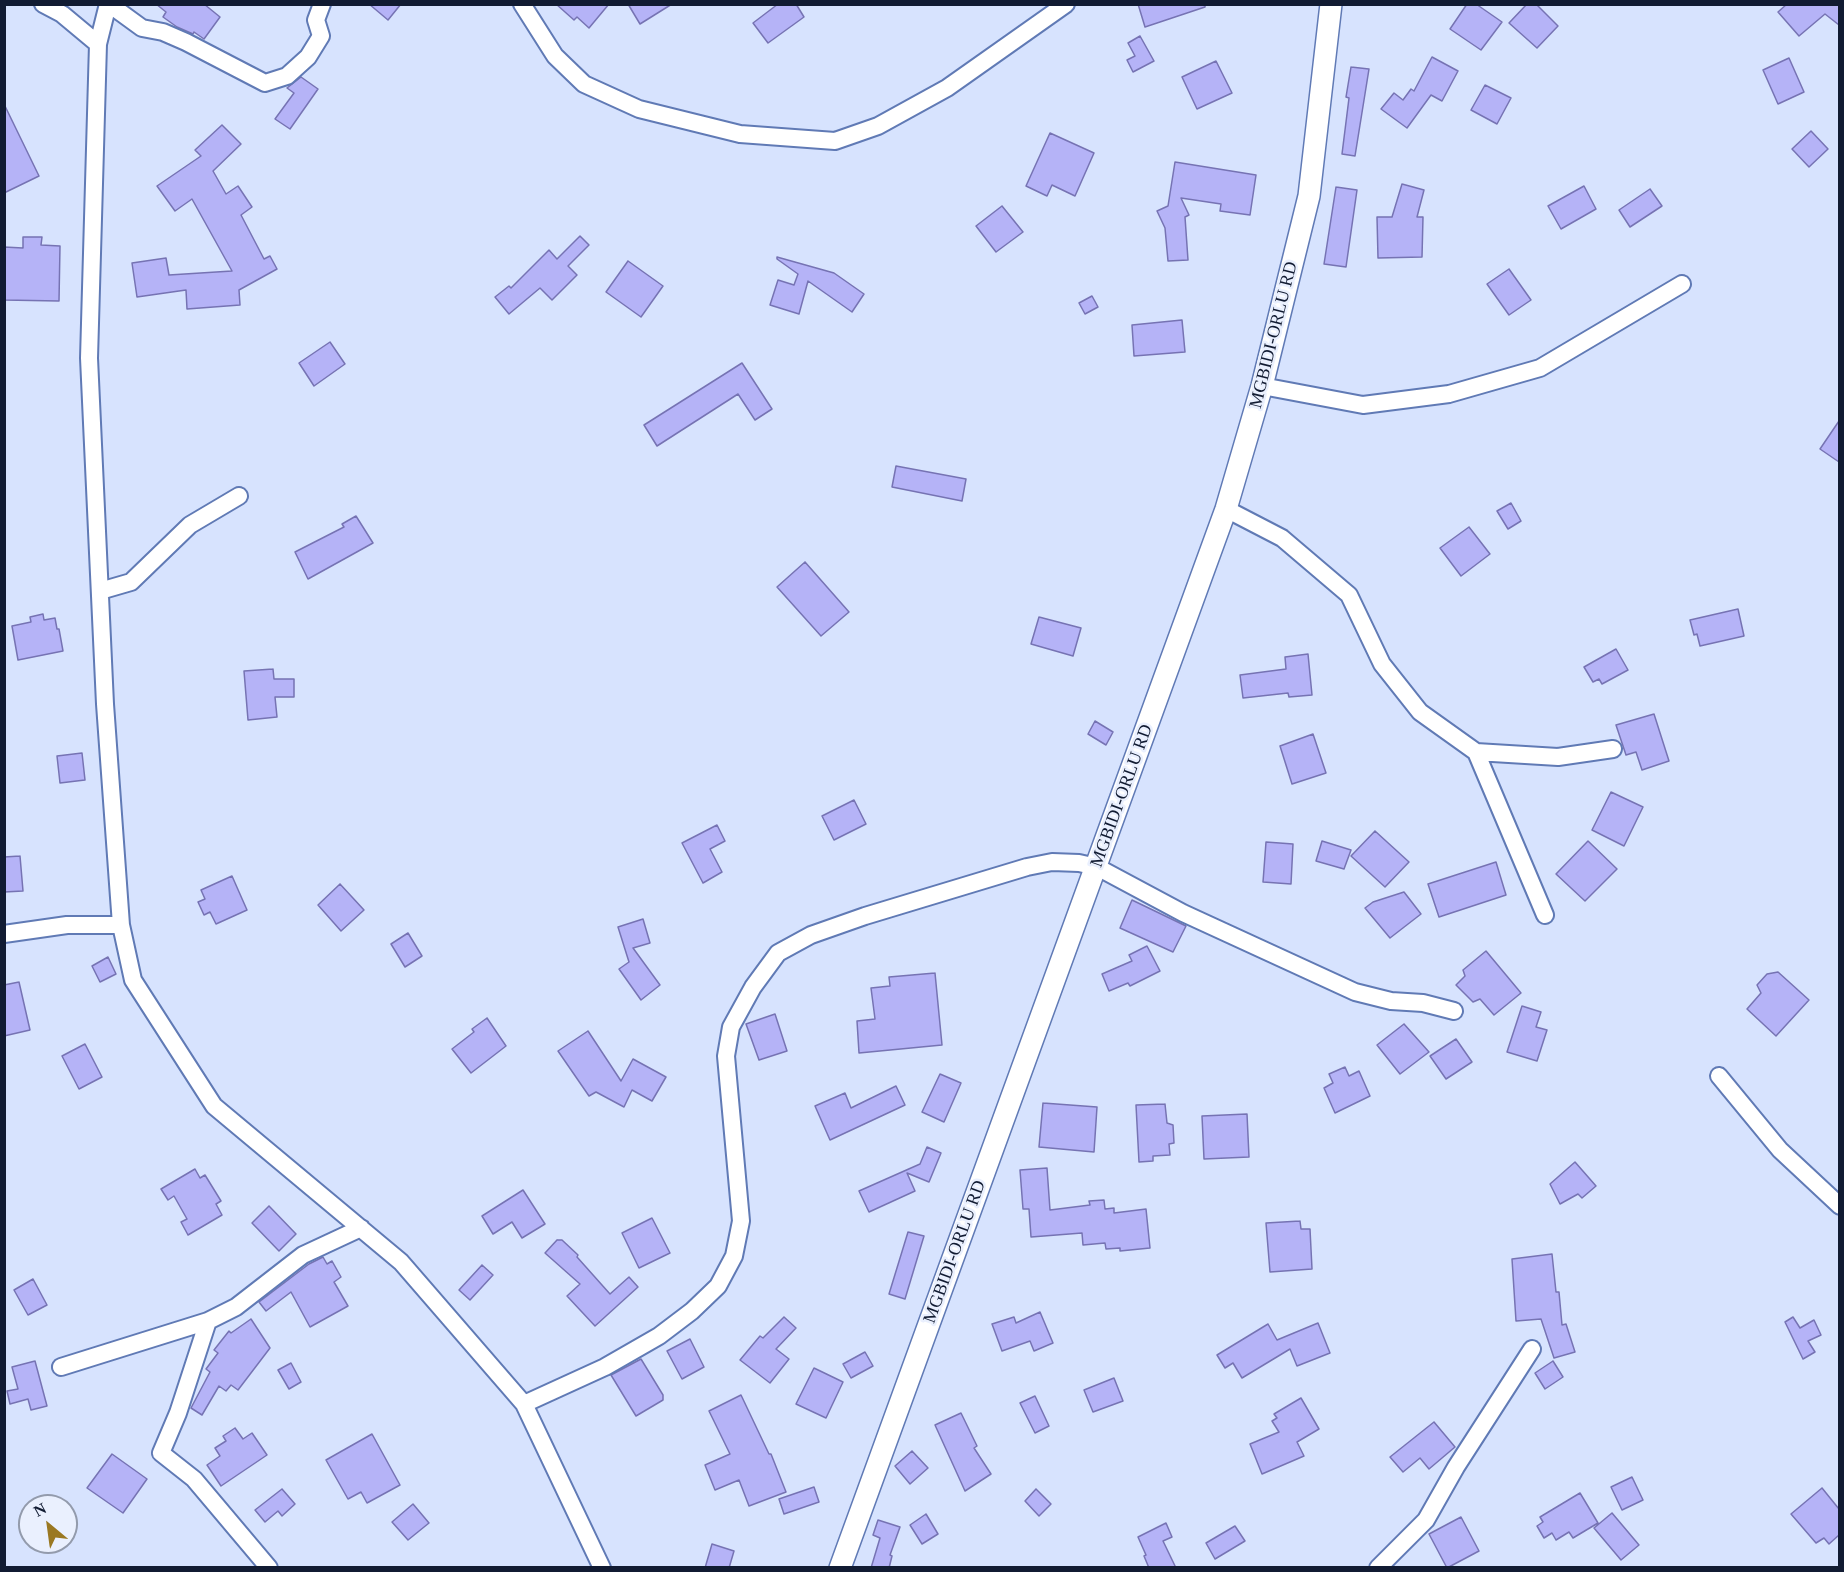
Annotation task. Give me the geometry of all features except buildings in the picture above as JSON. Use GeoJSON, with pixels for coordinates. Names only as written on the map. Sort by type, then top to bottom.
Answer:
{"type":"FeatureCollection","features":[{"type":"Feature","properties":{"kind":"main road","name":"MGBIDI-ORLU RD"},"geometry":{"type":"LineString","coordinates":[[840,1568],[1226,509],[1262,386],[1309,196],[1331,4]]}},
{"type":"Feature","properties":{"kind":"street"},"geometry":{"type":"LineString","coordinates":[[43,4],[62,14],[98,44]]}},
{"type":"Feature","properties":{"kind":"street"},"geometry":{"type":"LineString","coordinates":[[322,4],[316,20],[321,36],[308,57],[287,76],[265,83],[186,42],[163,32],[142,28],[109,4],[98,44],[89,358],[105,704],[121,925],[133,980],[214,1106],[401,1262],[524,1404],[602,1568]]}},
{"type":"Feature","properties":{"kind":"street"},"geometry":{"type":"LineString","coordinates":[[522,4],[555,56],[584,84],[639,110],[740,134],[835,141],[878,126],[947,88],[1066,4]]}},
{"type":"Feature","properties":{"kind":"street"},"geometry":{"type":"LineString","coordinates":[[1262,386],[1363,405],[1449,394],[1540,368],[1682,284]]}},
{"type":"Feature","properties":{"kind":"street"},"geometry":{"type":"LineString","coordinates":[[100,591],[131,582],[190,525],[239,496]]}},
{"type":"Feature","properties":{"kind":"street"},"geometry":{"type":"LineString","coordinates":[[1226,509],[1282,538],[1349,595],[1382,664],[1420,712],[1476,752],[1545,915]]}},
{"type":"Feature","properties":{"kind":"street"},"geometry":{"type":"LineString","coordinates":[[1476,752],[1558,757],[1613,749]]}},
{"type":"Feature","properties":{"kind":"street"},"geometry":{"type":"LineString","coordinates":[[524,1404],[605,1367],[659,1335],[692,1311],[718,1286],[735,1256],[741,1221],[726,1056],[730,1027],[753,987],[778,953],[811,935],[1027,867],[1052,861],[1079,863],[1097,867],[1183,913],[1355,992],[1391,1001],[1423,1003],[1454,1011]]}},
{"type":"Feature","properties":{"kind":"street"},"geometry":{"type":"LineString","coordinates":[[4,934],[67,925],[121,925]]}},
{"type":"Feature","properties":{"kind":"street"},"geometry":{"type":"LineString","coordinates":[[1719,1076],[1780,1150],[1839,1206]]}},
{"type":"Feature","properties":{"kind":"street"},"geometry":{"type":"LineString","coordinates":[[61,1367],[208,1321],[236,1307],[303,1255],[361,1228]]}},
{"type":"Feature","properties":{"kind":"street"},"geometry":{"type":"LineString","coordinates":[[208,1321],[178,1413],[161,1453],[194,1479],[269,1568]]}},
{"type":"Feature","properties":{"kind":"street"},"geometry":{"type":"LineString","coordinates":[[1378,1568],[1426,1520],[1456,1467],[1533,1349]]}}]}
